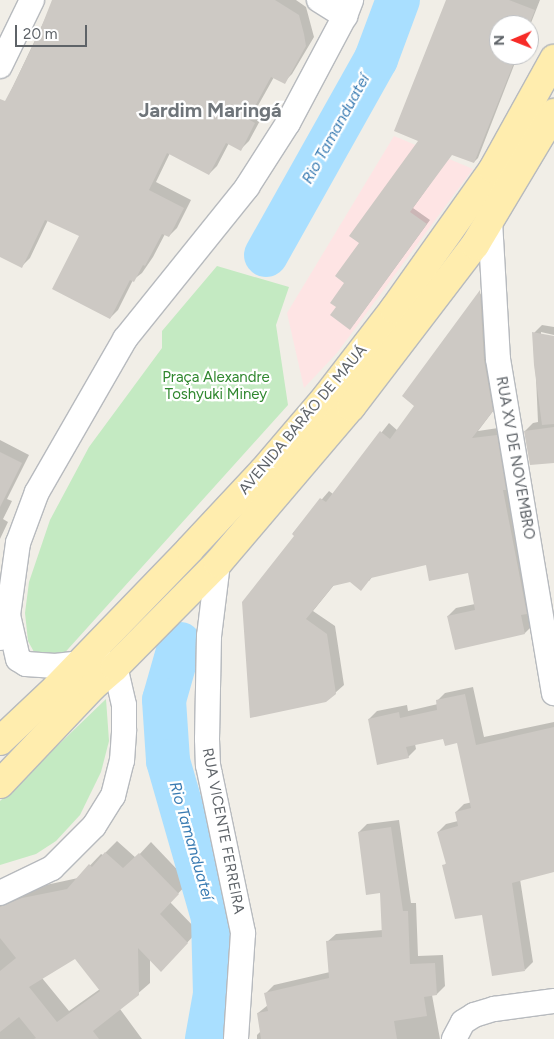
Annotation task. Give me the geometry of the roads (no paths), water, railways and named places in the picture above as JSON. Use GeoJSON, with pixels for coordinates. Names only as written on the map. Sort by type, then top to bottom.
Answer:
{"type":"FeatureCollection","features":[{"type":"Feature","properties":{"kind":"main road","name":"AVENIDA BARÃO DE MAUÁ"},"geometry":{"type":"LineString","coordinates":[[1,737],[81,662],[256,478],[327,396],[394,309],[493,169],[554,59]]}},
{"type":"Feature","properties":{"kind":"main road","name":"AVENIDA BARÃO DE MAUÁ"},"geometry":{"type":"LineString","coordinates":[[0,784],[92,687],[115,667],[218,563],[351,407],[475,245],[554,113]]}},
{"type":"Feature","properties":{"kind":"street"},"geometry":{"type":"LineString","coordinates":[[0,66],[32,0]]}},
{"type":"Feature","properties":{"kind":"street"},"geometry":{"type":"LineString","coordinates":[[0,893],[52,868],[94,826],[113,796],[122,761],[124,730],[124,705],[115,667],[100,661],[54,666],[34,666],[9,659],[8,615],[18,543],[37,492],[77,419],[102,383],[125,339],[247,187],[288,123],[348,8],[319,0]]}},
{"type":"Feature","properties":{"kind":"street","name":"RUA XV DE NOVEMBRO"},"geometry":{"type":"LineString","coordinates":[[490,221],[498,359],[546,583],[554,693]]}},
{"type":"Feature","properties":{"kind":"street","name":"RUA VICENTE FERREIRA"},"geometry":{"type":"LineString","coordinates":[[218,563],[209,636],[206,739],[208,765],[224,835],[242,933],[236,1039]]}},
{"type":"Feature","properties":{"kind":"street"},"geometry":{"type":"LineString","coordinates":[[0,638],[8,615]]}},
{"type":"Feature","properties":{"kind":"street"},"geometry":{"type":"LineString","coordinates":[[454,1039],[463,1022],[474,1015],[494,1009],[554,1001]]}},
{"type":"Feature","properties":{"kind":"waterway","name":"Rio Tamanduateí"},"geometry":{"type":"LineString","coordinates":[[266,255],[376,59],[398,0]]}},
{"type":"Feature","properties":{"kind":"waterway","name":"Rio Tamanduateí"},"geometry":{"type":"LineString","coordinates":[[180,644],[164,700],[168,761],[213,918],[215,994],[207,1039]]}},
{"type":"Feature","properties":{"kind":"district","name":"Jardim Maringá"},"geometry":{"type":"Point","coordinates":[210,110]}},
{"type":"Feature","properties":{"kind":"park label","name":"Praça Alexandre Toshyuki Miney"},"geometry":{"type":"Point","coordinates":[216,386]}}]}
